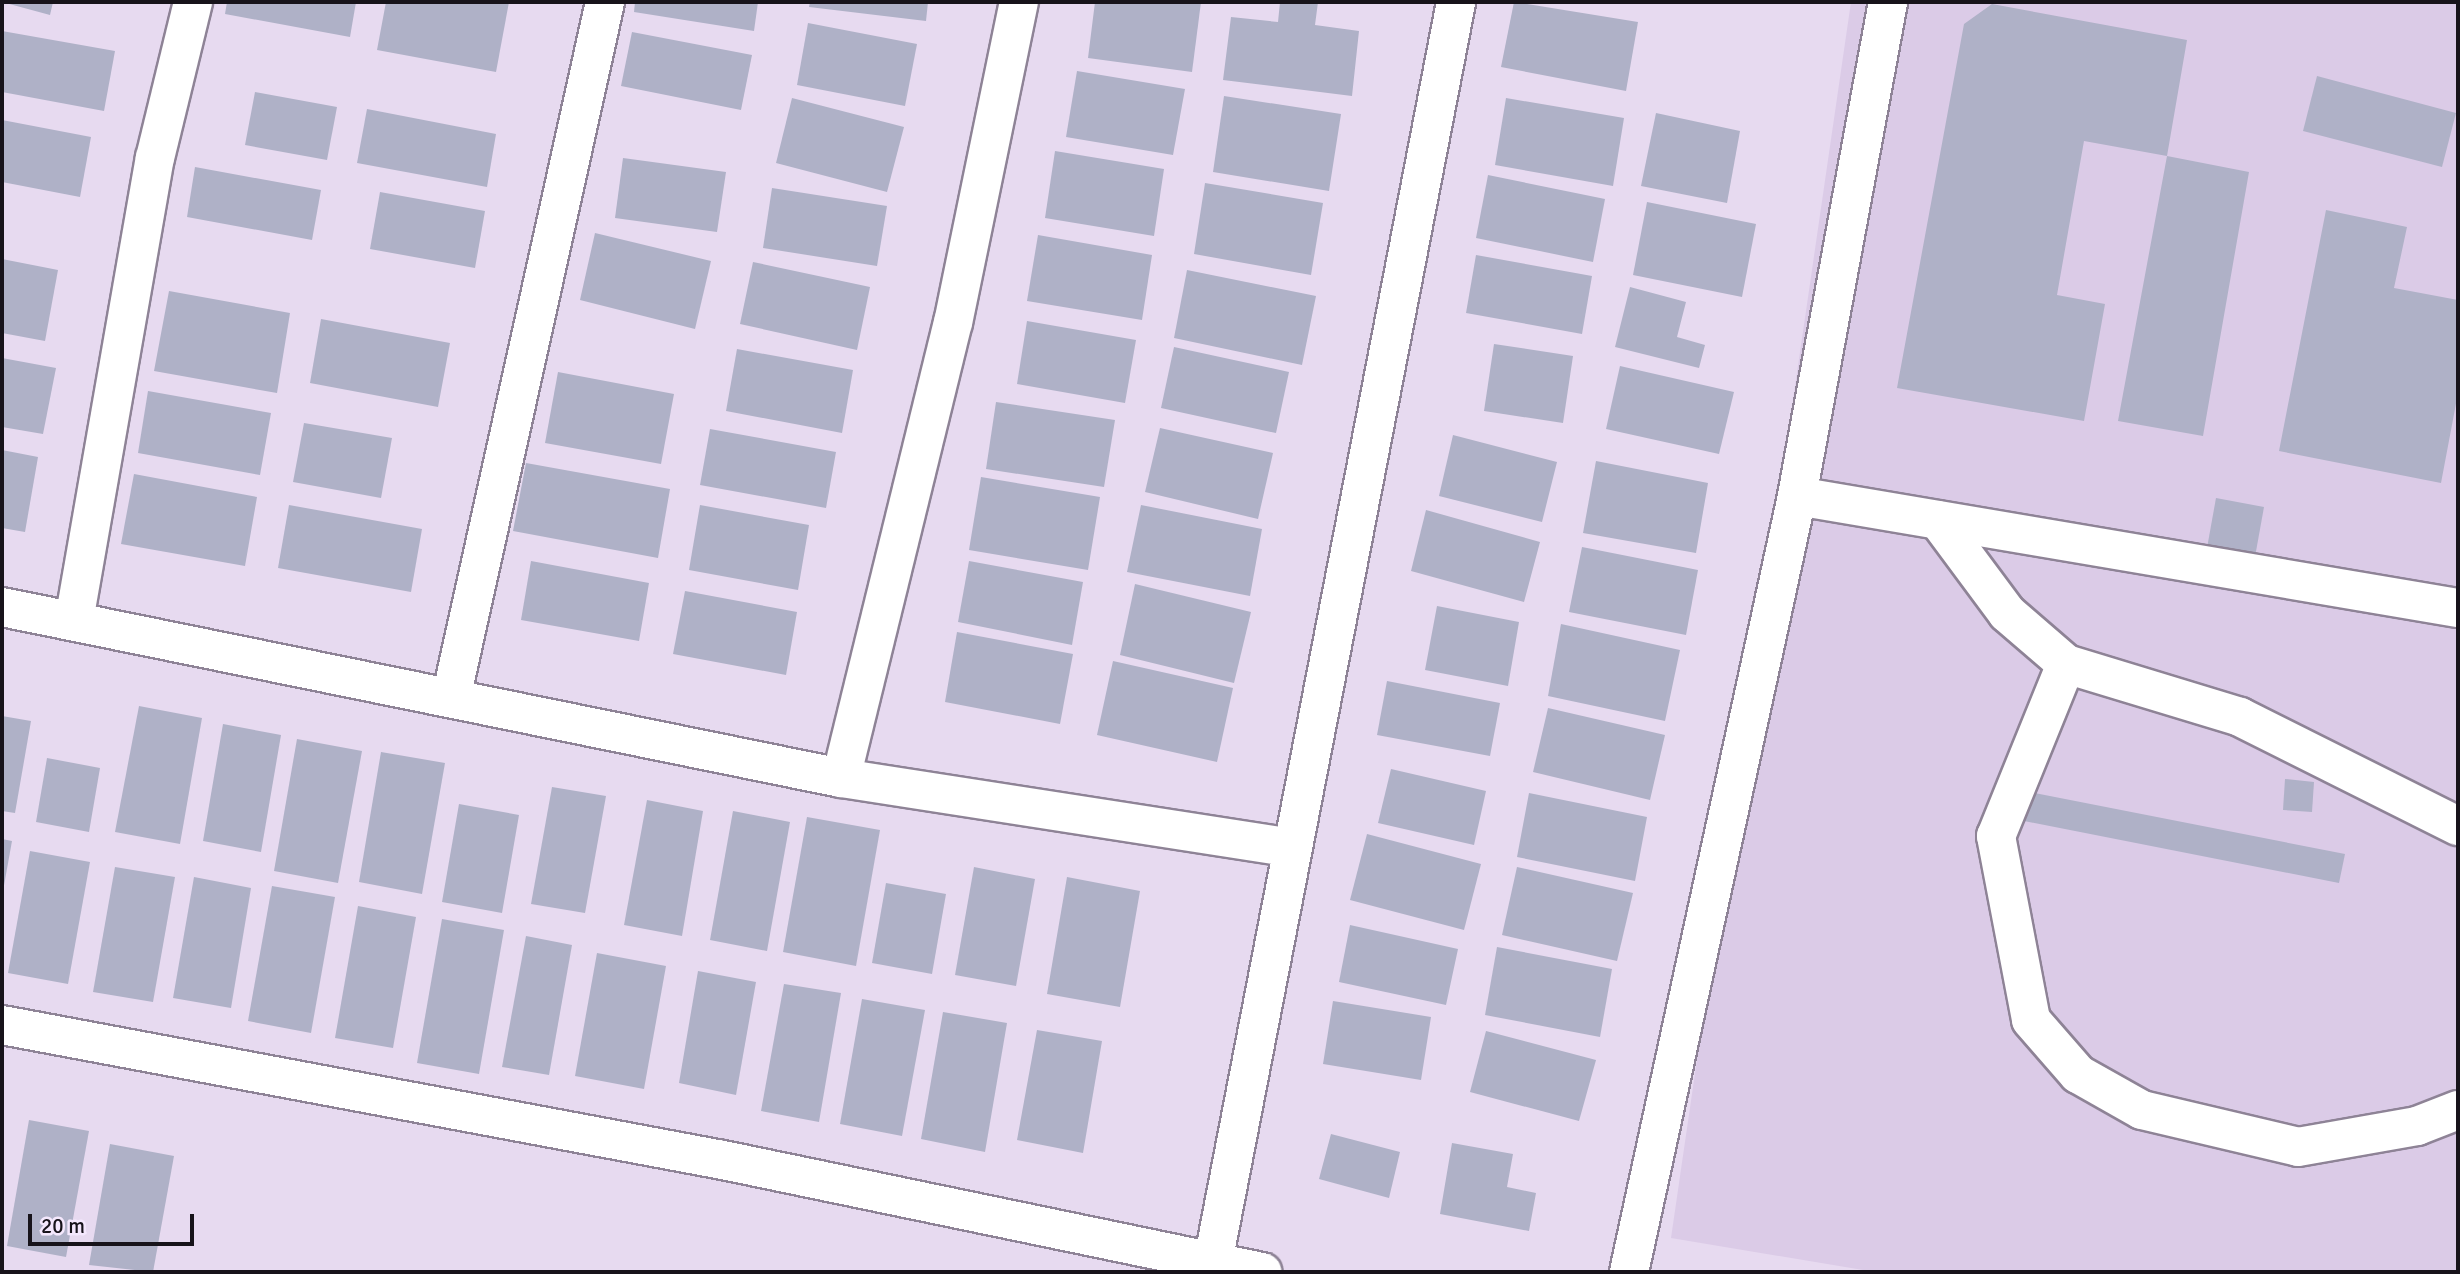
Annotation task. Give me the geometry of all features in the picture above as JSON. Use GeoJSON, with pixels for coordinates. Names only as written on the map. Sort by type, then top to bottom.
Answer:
{"type":"FeatureCollection","features":[{"type":"Feature","properties":{"kind":"street"},"geometry":{"type":"LineString","coordinates":[[74,621],[155,158],[193,2]]}},
{"type":"Feature","properties":{"kind":"street"},"geometry":{"type":"LineString","coordinates":[[451,698],[605,2]]}},
{"type":"Feature","properties":{"kind":"street"},"geometry":{"type":"LineString","coordinates":[[841,778],[953,323],[1019,2]]}},
{"type":"Feature","properties":{"kind":"street"},"geometry":{"type":"LineString","coordinates":[[1213,1262],[1289,847],[1456,2]]}},
{"type":"Feature","properties":{"kind":"street"},"geometry":{"type":"LineString","coordinates":[[1629,1272],[1797,496],[1888,2]]}},
{"type":"Feature","properties":{"kind":"street"},"geometry":{"type":"LineString","coordinates":[[1797,496],[2458,608]]}},
{"type":"Feature","properties":{"kind":"street"},"geometry":{"type":"LineString","coordinates":[[1938,520],[2007,613],[2066,664],[2240,717],[2458,826]]}},
{"type":"Feature","properties":{"kind":"street"},"geometry":{"type":"LineString","coordinates":[[2,607],[841,778],[1289,847]]}},
{"type":"Feature","properties":{"kind":"street"},"geometry":{"type":"LineString","coordinates":[[2066,664],[1996,836],[2031,1020],[2078,1074],[2142,1110],[2298,1147],[2417,1126],[2458,1110]]}},
{"type":"Feature","properties":{"kind":"street"},"geometry":{"type":"LineString","coordinates":[[2,1025],[723,1160],[1262,1272]]}},
{"type":"Feature","properties":{"kind":"shaded area"},"geometry":{"type":"Polygon","coordinates":[[[1851,2],[2458,2],[2458,1272],[1875,1272],[1671,1238],[1851,2]]]}},
{"type":"Feature","properties":{"kind":"building"},"geometry":{"type":"Polygon","coordinates":[[[2,2],[53,2],[50,15],[2,2]]]}},
{"type":"Feature","properties":{"kind":"building"},"geometry":{"type":"Polygon","coordinates":[[[227,2],[356,2],[350,37],[225,14],[227,2]]]}},
{"type":"Feature","properties":{"kind":"building"},"geometry":{"type":"Polygon","coordinates":[[[386,2],[509,2],[496,72],[377,50],[386,2]]]}},
{"type":"Feature","properties":{"kind":"building"},"geometry":{"type":"Polygon","coordinates":[[[635,2],[758,2],[754,31],[634,12],[635,2]]]}},
{"type":"Feature","properties":{"kind":"building"},"geometry":{"type":"Polygon","coordinates":[[[810,2],[928,2],[926,21],[809,7],[810,2]]]}},
{"type":"Feature","properties":{"kind":"building"},"geometry":{"type":"Polygon","coordinates":[[[1095,2],[1201,2],[1192,72],[1088,58],[1095,2]]]}},
{"type":"Feature","properties":{"kind":"building"},"geometry":{"type":"Polygon","coordinates":[[[1280,2],[1318,2],[1315,25],[1359,31],[1352,96],[1223,80],[1231,17],[1278,22],[1280,2]]]}},
{"type":"Feature","properties":{"kind":"building"},"geometry":{"type":"Polygon","coordinates":[[[1514,2],[1638,22],[1626,91],[1501,67],[1514,2]]]}},
{"type":"Feature","properties":{"kind":"building"},"geometry":{"type":"Polygon","coordinates":[[[1992,4],[2187,40],[2167,156],[2084,141],[2057,295],[2105,304],[2084,421],[1897,388],[1964,24],[1992,4]]]}},
{"type":"Feature","properties":{"kind":"building"},"geometry":{"type":"Polygon","coordinates":[[[808,23],[917,44],[905,106],[797,85],[808,23]]]}},
{"type":"Feature","properties":{"kind":"building"},"geometry":{"type":"Polygon","coordinates":[[[2,31],[115,51],[104,111],[2,92],[2,31]]]}},
{"type":"Feature","properties":{"kind":"building"},"geometry":{"type":"Polygon","coordinates":[[[632,32],[752,55],[741,110],[621,86],[632,32]]]}},
{"type":"Feature","properties":{"kind":"building"},"geometry":{"type":"Polygon","coordinates":[[[1077,71],[1185,89],[1173,155],[1066,137],[1077,71]]]}},
{"type":"Feature","properties":{"kind":"building"},"geometry":{"type":"Polygon","coordinates":[[[2317,76],[2456,113],[2442,167],[2303,131],[2317,76]]]}},
{"type":"Feature","properties":{"kind":"building"},"geometry":{"type":"Polygon","coordinates":[[[255,92],[337,107],[327,160],[245,145],[255,92]]]}},
{"type":"Feature","properties":{"kind":"building"},"geometry":{"type":"Polygon","coordinates":[[[1224,96],[1341,114],[1329,191],[1213,172],[1224,96]]]}},
{"type":"Feature","properties":{"kind":"building"},"geometry":{"type":"Polygon","coordinates":[[[792,98],[904,127],[887,192],[776,163],[792,98]]]}},
{"type":"Feature","properties":{"kind":"building"},"geometry":{"type":"Polygon","coordinates":[[[1506,98],[1624,118],[1613,186],[1495,165],[1506,98]]]}},
{"type":"Feature","properties":{"kind":"building"},"geometry":{"type":"Polygon","coordinates":[[[367,109],[496,134],[487,187],[357,163],[367,109]]]}},
{"type":"Feature","properties":{"kind":"building"},"geometry":{"type":"Polygon","coordinates":[[[1656,113],[1740,131],[1727,203],[1641,186],[1656,113]]]}},
{"type":"Feature","properties":{"kind":"building"},"geometry":{"type":"Polygon","coordinates":[[[2,120],[91,137],[80,197],[2,182],[2,120]]]}},
{"type":"Feature","properties":{"kind":"building"},"geometry":{"type":"Polygon","coordinates":[[[1055,151],[1164,169],[1154,236],[1045,218],[1055,151]]]}},
{"type":"Feature","properties":{"kind":"building"},"geometry":{"type":"Polygon","coordinates":[[[2167,156],[2249,172],[2203,436],[2118,421],[2167,156]]]}},
{"type":"Feature","properties":{"kind":"building"},"geometry":{"type":"Polygon","coordinates":[[[623,158],[726,172],[717,232],[615,218],[623,158]]]}},
{"type":"Feature","properties":{"kind":"building"},"geometry":{"type":"Polygon","coordinates":[[[195,167],[321,190],[312,240],[187,217],[195,167]]]}},
{"type":"Feature","properties":{"kind":"building"},"geometry":{"type":"Polygon","coordinates":[[[1488,175],[1605,199],[1593,262],[1476,238],[1488,175]]]}},
{"type":"Feature","properties":{"kind":"building"},"geometry":{"type":"Polygon","coordinates":[[[1205,183],[1323,203],[1311,275],[1194,254],[1205,183]]]}},
{"type":"Feature","properties":{"kind":"building"},"geometry":{"type":"Polygon","coordinates":[[[772,188],[887,206],[877,266],[763,248],[772,188]]]}},
{"type":"Feature","properties":{"kind":"building"},"geometry":{"type":"Polygon","coordinates":[[[380,192],[485,211],[475,268],[370,249],[380,192]]]}},
{"type":"Feature","properties":{"kind":"building"},"geometry":{"type":"Polygon","coordinates":[[[1647,202],[1756,224],[1742,297],[1633,275],[1647,202]]]}},
{"type":"Feature","properties":{"kind":"building"},"geometry":{"type":"Polygon","coordinates":[[[2326,210],[2407,227],[2394,288],[2458,300],[2458,393],[2441,483],[2279,451],[2326,210]]]}},
{"type":"Feature","properties":{"kind":"building"},"geometry":{"type":"Polygon","coordinates":[[[595,233],[711,261],[695,329],[580,300],[595,233]]]}},
{"type":"Feature","properties":{"kind":"building"},"geometry":{"type":"Polygon","coordinates":[[[1038,235],[1152,255],[1142,320],[1027,301],[1038,235]]]}},
{"type":"Feature","properties":{"kind":"building"},"geometry":{"type":"Polygon","coordinates":[[[1476,255],[1592,276],[1582,334],[1466,313],[1476,255]]]}},
{"type":"Feature","properties":{"kind":"building"},"geometry":{"type":"Polygon","coordinates":[[[2,259],[58,270],[45,341],[2,333],[2,259]]]}},
{"type":"Feature","properties":{"kind":"building"},"geometry":{"type":"Polygon","coordinates":[[[753,262],[870,287],[857,350],[740,324],[753,262]]]}},
{"type":"Feature","properties":{"kind":"building"},"geometry":{"type":"Polygon","coordinates":[[[1187,270],[1316,296],[1302,365],[1174,338],[1187,270]]]}},
{"type":"Feature","properties":{"kind":"building"},"geometry":{"type":"Polygon","coordinates":[[[1630,287],[1686,302],[1677,337],[1705,345],[1699,368],[1615,347],[1630,287]]]}},
{"type":"Feature","properties":{"kind":"building"},"geometry":{"type":"Polygon","coordinates":[[[169,291],[290,313],[277,393],[154,371],[169,291]]]}},
{"type":"Feature","properties":{"kind":"building"},"geometry":{"type":"Polygon","coordinates":[[[321,319],[450,343],[438,407],[310,383],[321,319]]]}},
{"type":"Feature","properties":{"kind":"building"},"geometry":{"type":"Polygon","coordinates":[[[1027,321],[1136,340],[1125,403],[1017,384],[1027,321]]]}},
{"type":"Feature","properties":{"kind":"building"},"geometry":{"type":"Polygon","coordinates":[[[1494,344],[1573,356],[1563,423],[1484,411],[1494,344]]]}},
{"type":"Feature","properties":{"kind":"building"},"geometry":{"type":"Polygon","coordinates":[[[1174,347],[1289,372],[1276,433],[1161,408],[1174,347]]]}},
{"type":"Feature","properties":{"kind":"building"},"geometry":{"type":"Polygon","coordinates":[[[737,349],[853,370],[842,433],[726,411],[737,349]]]}},
{"type":"Feature","properties":{"kind":"building"},"geometry":{"type":"Polygon","coordinates":[[[2,358],[56,368],[43,434],[2,427],[2,358]]]}},
{"type":"Feature","properties":{"kind":"building"},"geometry":{"type":"Polygon","coordinates":[[[1620,366],[1734,392],[1719,454],[1606,429],[1620,366]]]}},
{"type":"Feature","properties":{"kind":"building"},"geometry":{"type":"Polygon","coordinates":[[[558,372],[674,394],[661,464],[545,443],[558,372]]]}},
{"type":"Feature","properties":{"kind":"building"},"geometry":{"type":"Polygon","coordinates":[[[148,391],[271,413],[260,475],[138,453],[148,391]]]}},
{"type":"Feature","properties":{"kind":"building"},"geometry":{"type":"Polygon","coordinates":[[[996,402],[1115,420],[1104,487],[986,469],[996,402]]]}},
{"type":"Feature","properties":{"kind":"building"},"geometry":{"type":"Polygon","coordinates":[[[304,423],[392,438],[381,498],[293,482],[304,423]]]}},
{"type":"Feature","properties":{"kind":"building"},"geometry":{"type":"Polygon","coordinates":[[[1160,428],[1273,453],[1258,519],[1145,492],[1160,428]]]}},
{"type":"Feature","properties":{"kind":"building"},"geometry":{"type":"Polygon","coordinates":[[[710,429],[836,452],[826,508],[700,485],[710,429]]]}},
{"type":"Feature","properties":{"kind":"building"},"geometry":{"type":"Polygon","coordinates":[[[1453,435],[1557,462],[1542,522],[1439,496],[1453,435]]]}},
{"type":"Feature","properties":{"kind":"building"},"geometry":{"type":"Polygon","coordinates":[[[2,450],[38,457],[25,532],[2,528],[2,450]]]}},
{"type":"Feature","properties":{"kind":"building"},"geometry":{"type":"Polygon","coordinates":[[[1596,461],[1708,483],[1696,553],[1583,533],[1596,461]]]}},
{"type":"Feature","properties":{"kind":"building"},"geometry":{"type":"Polygon","coordinates":[[[526,463],[670,489],[658,558],[513,531],[526,463]]]}},
{"type":"Feature","properties":{"kind":"building"},"geometry":{"type":"Polygon","coordinates":[[[134,474],[257,497],[245,566],[121,544],[134,474]]]}},
{"type":"Feature","properties":{"kind":"building"},"geometry":{"type":"Polygon","coordinates":[[[981,477],[1100,497],[1088,570],[969,550],[981,477]]]}},
{"type":"Feature","properties":{"kind":"building"},"geometry":{"type":"Polygon","coordinates":[[[2216,498],[2264,507],[2255,557],[2207,548],[2216,498]]]}},
{"type":"Feature","properties":{"kind":"building"},"geometry":{"type":"Polygon","coordinates":[[[289,505],[422,529],[411,592],[278,568],[289,505]]]}},
{"type":"Feature","properties":{"kind":"building"},"geometry":{"type":"Polygon","coordinates":[[[700,505],[809,525],[798,590],[689,570],[700,505]]]}},
{"type":"Feature","properties":{"kind":"building"},"geometry":{"type":"Polygon","coordinates":[[[1141,505],[1262,529],[1250,596],[1127,572],[1141,505]]]}},
{"type":"Feature","properties":{"kind":"building"},"geometry":{"type":"Polygon","coordinates":[[[1426,510],[1540,542],[1524,602],[1411,571],[1426,510]]]}},
{"type":"Feature","properties":{"kind":"building"},"geometry":{"type":"Polygon","coordinates":[[[1582,547],[1698,570],[1686,635],[1569,612],[1582,547]]]}},
{"type":"Feature","properties":{"kind":"building"},"geometry":{"type":"Polygon","coordinates":[[[531,561],[649,583],[639,641],[521,620],[531,561]]]}},
{"type":"Feature","properties":{"kind":"building"},"geometry":{"type":"Polygon","coordinates":[[[969,561],[1083,582],[1072,645],[958,622],[969,561]]]}},
{"type":"Feature","properties":{"kind":"building"},"geometry":{"type":"Polygon","coordinates":[[[1135,584],[1251,612],[1234,683],[1120,655],[1135,584]]]}},
{"type":"Feature","properties":{"kind":"building"},"geometry":{"type":"Polygon","coordinates":[[[685,591],[797,612],[786,675],[673,654],[685,591]]]}},
{"type":"Feature","properties":{"kind":"building"},"geometry":{"type":"Polygon","coordinates":[[[1437,606],[1519,622],[1508,686],[1425,670],[1437,606]]]}},
{"type":"Feature","properties":{"kind":"building"},"geometry":{"type":"Polygon","coordinates":[[[1561,624],[1680,650],[1665,721],[1548,696],[1561,624]]]}},
{"type":"Feature","properties":{"kind":"building"},"geometry":{"type":"Polygon","coordinates":[[[957,632],[1073,654],[1060,724],[945,702],[957,632]]]}},
{"type":"Feature","properties":{"kind":"building"},"geometry":{"type":"Polygon","coordinates":[[[1113,661],[1233,688],[1217,762],[1097,735],[1113,661]]]}},
{"type":"Feature","properties":{"kind":"building"},"geometry":{"type":"Polygon","coordinates":[[[1387,681],[1500,703],[1490,756],[1377,735],[1387,681]]]}},
{"type":"Feature","properties":{"kind":"building"},"geometry":{"type":"Polygon","coordinates":[[[139,706],[202,718],[180,844],[115,832],[139,706]]]}},
{"type":"Feature","properties":{"kind":"building"},"geometry":{"type":"Polygon","coordinates":[[[1548,708],[1665,735],[1650,800],[1533,772],[1548,708]]]}},
{"type":"Feature","properties":{"kind":"building"},"geometry":{"type":"Polygon","coordinates":[[[2,716],[31,721],[15,813],[2,811],[2,716]]]}},
{"type":"Feature","properties":{"kind":"building"},"geometry":{"type":"Polygon","coordinates":[[[223,724],[281,735],[261,852],[203,841],[223,724]]]}},
{"type":"Feature","properties":{"kind":"building"},"geometry":{"type":"Polygon","coordinates":[[[297,739],[362,751],[338,883],[274,871],[297,739]]]}},
{"type":"Feature","properties":{"kind":"building"},"geometry":{"type":"Polygon","coordinates":[[[381,752],[445,763],[422,894],[359,882],[381,752]]]}},
{"type":"Feature","properties":{"kind":"building"},"geometry":{"type":"Polygon","coordinates":[[[47,758],[100,768],[89,832],[36,822],[47,758]]]}},
{"type":"Feature","properties":{"kind":"building"},"geometry":{"type":"Polygon","coordinates":[[[1391,769],[1486,791],[1474,845],[1378,823],[1391,769]]]}},
{"type":"Feature","properties":{"kind":"building"},"geometry":{"type":"Polygon","coordinates":[[[2285,779],[2314,782],[2312,812],[2283,810],[2285,779]]]}},
{"type":"Feature","properties":{"kind":"building"},"geometry":{"type":"Polygon","coordinates":[[[552,787],[606,796],[585,913],[531,904],[552,787]]]}},
{"type":"Feature","properties":{"kind":"building"},"geometry":{"type":"Polygon","coordinates":[[[2019,790],[2345,854],[2339,883],[2014,819],[2019,790]]]}},
{"type":"Feature","properties":{"kind":"building"},"geometry":{"type":"Polygon","coordinates":[[[1529,793],[1647,817],[1635,881],[1517,857],[1529,793]]]}},
{"type":"Feature","properties":{"kind":"building"},"geometry":{"type":"Polygon","coordinates":[[[647,800],[703,811],[682,936],[624,925],[647,800]]]}},
{"type":"Feature","properties":{"kind":"building"},"geometry":{"type":"Polygon","coordinates":[[[459,804],[519,815],[502,913],[442,902],[459,804]]]}},
{"type":"Feature","properties":{"kind":"building"},"geometry":{"type":"Polygon","coordinates":[[[733,811],[790,822],[767,951],[710,940],[733,811]]]}},
{"type":"Feature","properties":{"kind":"building"},"geometry":{"type":"Polygon","coordinates":[[[807,817],[880,830],[856,966],[783,952],[807,817]]]}},
{"type":"Feature","properties":{"kind":"building"},"geometry":{"type":"Polygon","coordinates":[[[1367,834],[1481,864],[1464,930],[1350,900],[1367,834]]]}},
{"type":"Feature","properties":{"kind":"building"},"geometry":{"type":"Polygon","coordinates":[[[2,839],[12,841],[3,891],[2,891],[2,839]]]}},
{"type":"Feature","properties":{"kind":"building"},"geometry":{"type":"Polygon","coordinates":[[[30,851],[90,862],[68,984],[8,973],[30,851]]]}},
{"type":"Feature","properties":{"kind":"building"},"geometry":{"type":"Polygon","coordinates":[[[115,867],[175,877],[153,1002],[93,992],[115,867]]]}},
{"type":"Feature","properties":{"kind":"building"},"geometry":{"type":"Polygon","coordinates":[[[974,867],[1035,879],[1016,986],[955,975],[974,867]]]}},
{"type":"Feature","properties":{"kind":"building"},"geometry":{"type":"Polygon","coordinates":[[[1517,867],[1633,893],[1617,961],[1502,935],[1517,867]]]}},
{"type":"Feature","properties":{"kind":"building"},"geometry":{"type":"Polygon","coordinates":[[[194,877],[251,888],[231,1008],[173,998],[194,877]]]}},
{"type":"Feature","properties":{"kind":"building"},"geometry":{"type":"Polygon","coordinates":[[[1067,877],[1140,891],[1120,1007],[1047,994],[1067,877]]]}},
{"type":"Feature","properties":{"kind":"building"},"geometry":{"type":"Polygon","coordinates":[[[886,883],[946,894],[932,974],[872,963],[886,883]]]}},
{"type":"Feature","properties":{"kind":"building"},"geometry":{"type":"Polygon","coordinates":[[[272,886],[335,897],[311,1033],[248,1021],[272,886]]]}},
{"type":"Feature","properties":{"kind":"building"},"geometry":{"type":"Polygon","coordinates":[[[358,906],[416,917],[393,1048],[335,1038],[358,906]]]}},
{"type":"Feature","properties":{"kind":"building"},"geometry":{"type":"Polygon","coordinates":[[[442,919],[504,930],[479,1074],[417,1063],[442,919]]]}},
{"type":"Feature","properties":{"kind":"building"},"geometry":{"type":"Polygon","coordinates":[[[1350,925],[1458,949],[1446,1005],[1339,982],[1350,925]]]}},
{"type":"Feature","properties":{"kind":"building"},"geometry":{"type":"Polygon","coordinates":[[[526,936],[572,945],[549,1075],[502,1067],[526,936]]]}},
{"type":"Feature","properties":{"kind":"building"},"geometry":{"type":"Polygon","coordinates":[[[1497,947],[1612,969],[1600,1037],[1485,1015],[1497,947]]]}},
{"type":"Feature","properties":{"kind":"building"},"geometry":{"type":"Polygon","coordinates":[[[597,953],[666,966],[644,1089],[575,1076],[597,953]]]}},
{"type":"Feature","properties":{"kind":"building"},"geometry":{"type":"Polygon","coordinates":[[[698,971],[756,982],[736,1095],[679,1083],[698,971]]]}},
{"type":"Feature","properties":{"kind":"building"},"geometry":{"type":"Polygon","coordinates":[[[784,984],[841,993],[819,1122],[761,1111],[784,984]]]}},
{"type":"Feature","properties":{"kind":"building"},"geometry":{"type":"Polygon","coordinates":[[[862,999],[925,1010],[902,1136],[840,1124],[862,999]]]}},
{"type":"Feature","properties":{"kind":"building"},"geometry":{"type":"Polygon","coordinates":[[[1333,1001],[1431,1017],[1421,1080],[1323,1064],[1333,1001]]]}},
{"type":"Feature","properties":{"kind":"building"},"geometry":{"type":"Polygon","coordinates":[[[943,1012],[1007,1023],[985,1152],[921,1139],[943,1012]]]}},
{"type":"Feature","properties":{"kind":"building"},"geometry":{"type":"Polygon","coordinates":[[[1037,1030],[1102,1041],[1083,1153],[1017,1140],[1037,1030]]]}},
{"type":"Feature","properties":{"kind":"building"},"geometry":{"type":"Polygon","coordinates":[[[1486,1031],[1596,1060],[1579,1121],[1470,1092],[1486,1031]]]}},
{"type":"Feature","properties":{"kind":"building"},"geometry":{"type":"Polygon","coordinates":[[[29,1120],[89,1131],[66,1257],[7,1246],[29,1120]]]}},
{"type":"Feature","properties":{"kind":"building"},"geometry":{"type":"Polygon","coordinates":[[[1331,1134],[1400,1152],[1389,1198],[1319,1179],[1331,1134]]]}},
{"type":"Feature","properties":{"kind":"building"},"geometry":{"type":"Polygon","coordinates":[[[1452,1143],[1513,1154],[1507,1187],[1536,1193],[1529,1231],[1440,1214],[1452,1143]]]}},
{"type":"Feature","properties":{"kind":"building"},"geometry":{"type":"Polygon","coordinates":[[[110,1144],[174,1156],[153,1272],[89,1265],[110,1144]]]}}]}
